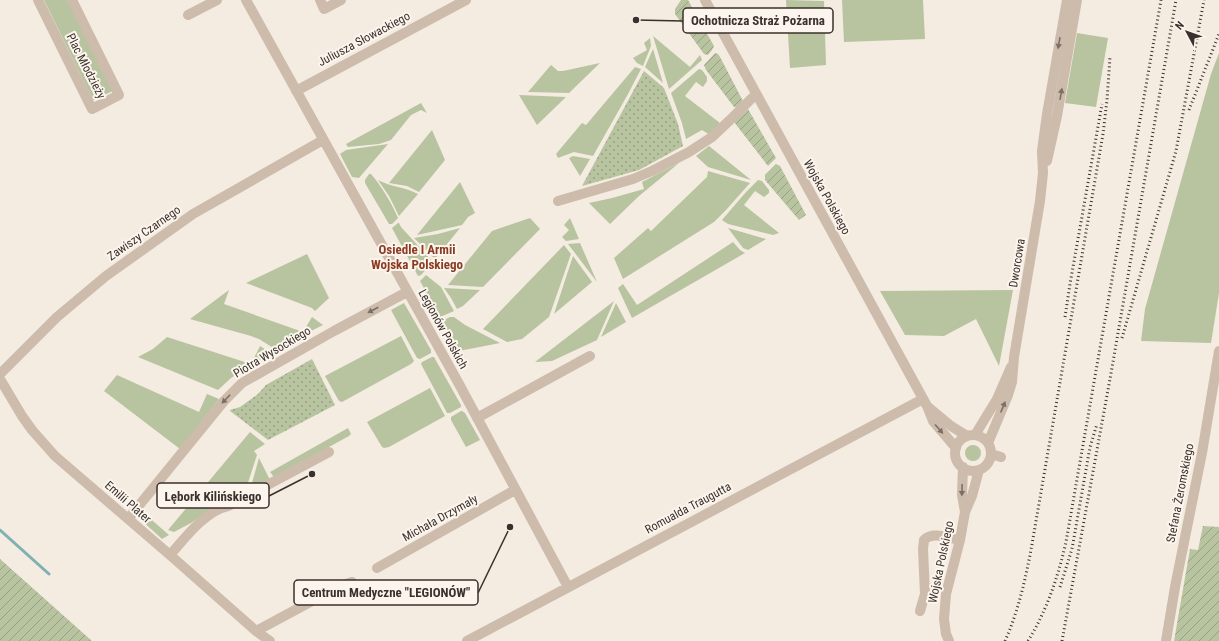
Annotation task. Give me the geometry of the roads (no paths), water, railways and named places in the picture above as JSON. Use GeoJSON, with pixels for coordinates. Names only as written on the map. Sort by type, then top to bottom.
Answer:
{"type":"FeatureCollection","features":[{"type":"Feature","properties":{"kind":"street","name":"Plac Młodzieży"},"geometry":{"type":"LineString","coordinates":[[38,0],[92,109],[119,95],[72,0]]}},
{"type":"Feature","properties":{"kind":"street"},"geometry":{"type":"LineString","coordinates":[[188,15],[217,0]]}},
{"type":"Feature","properties":{"kind":"street","name":"Legionów Polskich"},"geometry":{"type":"LineString","coordinates":[[246,0],[477,418],[568,588]]}},
{"type":"Feature","properties":{"kind":"street"},"geometry":{"type":"LineString","coordinates":[[320,0],[324,9],[341,0]]}},
{"type":"Feature","properties":{"kind":"street","name":"Juliusza Słowackiego"},"geometry":{"type":"LineString","coordinates":[[296,91],[466,0]]}},
{"type":"Feature","properties":{"kind":"street","name":"Wojska Polskiego"},"geometry":{"type":"LineString","coordinates":[[705,0],[925,403],[933,421],[956,448]]}},
{"type":"Feature","properties":{"kind":"street","name":"Dworcowa"},"geometry":{"type":"LineString","coordinates":[[988,443],[1012,382],[1014,357],[1036,227],[1043,173],[1049,152],[1052,115],[1067,0]]}},
{"type":"Feature","properties":{"kind":"street","name":"Dworcowa"},"geometry":{"type":"LineString","coordinates":[[1052,115],[1077,0]]}},
{"type":"Feature","properties":{"kind":"street"},"geometry":{"type":"LineString","coordinates":[[558,201],[633,179],[689,152],[712,137],[756,95]]}},
{"type":"Feature","properties":{"kind":"street","name":"Zawiszy Czarnego"},"geometry":{"type":"LineString","coordinates":[[0,374],[57,317],[106,276],[193,214],[323,140]]}},
{"type":"Feature","properties":{"kind":"street","name":"Piotra Wysockiego"},"geometry":{"type":"LineString","coordinates":[[128,519],[224,401],[242,383],[407,292]]}},
{"type":"Feature","properties":{"kind":"street","name":"Stefana Żeromskiego"},"geometry":{"type":"LineString","coordinates":[[1166,641],[1175,587],[1202,454],[1219,351]]}},
{"type":"Feature","properties":{"kind":"street"},"geometry":{"type":"LineString","coordinates":[[477,418],[590,356]]}},
{"type":"Feature","properties":{"kind":"street","name":"Dworcowa"},"geometry":{"type":"LineString","coordinates":[[971,436],[997,400],[1014,357]]}},
{"type":"Feature","properties":{"kind":"street","name":"Emilii Plater"},"geometry":{"type":"LineString","coordinates":[[0,379],[22,416],[55,456],[256,631],[270,641]]}},
{"type":"Feature","properties":{"kind":"street","name":"Wojska Polskiego"},"geometry":{"type":"LineString","coordinates":[[925,403],[951,426],[971,436]]}},
{"type":"Feature","properties":{"kind":"street","name":"Romualda Traugutta"},"geometry":{"type":"LineString","coordinates":[[467,641],[925,403]]}},
{"type":"Feature","properties":{"kind":"street"},"geometry":{"type":"LineString","coordinates":[[971,436],[985,439],[988,443],[991,454],[987,464],[979,470],[962,467],[957,458],[956,448],[962,439],[971,436]]}},
{"type":"Feature","properties":{"kind":"street"},"geometry":{"type":"LineString","coordinates":[[170,555],[197,524],[217,510],[228,506],[329,452]]}},
{"type":"Feature","properties":{"kind":"street"},"geometry":{"type":"LineString","coordinates":[[991,454],[1001,457]]}},
{"type":"Feature","properties":{"kind":"street","name":"Wojska Polskiego"},"geometry":{"type":"LineString","coordinates":[[949,641],[945,627],[945,601],[960,540],[964,512],[962,495],[962,467]]}},
{"type":"Feature","properties":{"kind":"street","name":"Wojska Polskiego"},"geometry":{"type":"LineString","coordinates":[[964,512],[972,496],[979,470]]}},
{"type":"Feature","properties":{"kind":"street","name":"Michała Drzymały"},"geometry":{"type":"LineString","coordinates":[[377,568],[515,490]]}},
{"type":"Feature","properties":{"kind":"street"},"geometry":{"type":"LineString","coordinates":[[920,611],[925,594],[924,540],[929,536],[935,535],[960,540]]}},
{"type":"Feature","properties":{"kind":"street"},"geometry":{"type":"LineString","coordinates":[[256,631],[338,587],[352,582]]}},
{"type":"Feature","properties":{"kind":"waterway"},"geometry":{"type":"LineString","coordinates":[[0,530],[49,574]]}},
{"type":"Feature","properties":{"kind":"railway"},"geometry":{"type":"LineString","coordinates":[[1028,641],[1041,617],[1051,593],[1066,542],[1161,0]]}},
{"type":"Feature","properties":{"kind":"railway"},"geometry":{"type":"LineString","coordinates":[[1062,641],[1110,379],[1176,0]]}},
{"type":"Feature","properties":{"kind":"railway"},"geometry":{"type":"LineString","coordinates":[[1122,338],[1176,151],[1204,0]]}},
{"type":"Feature","properties":{"kind":"railway"},"geometry":{"type":"LineString","coordinates":[[1189,110],[1219,34]]}},
{"type":"Feature","properties":{"kind":"railway"},"geometry":{"type":"LineString","coordinates":[[1005,641],[1021,596],[1031,550],[1103,134],[1110,57]]}},
{"type":"Feature","properties":{"kind":"railway"},"geometry":{"type":"LineString","coordinates":[[1065,317],[1102,104]]}},
{"type":"Feature","properties":{"kind":"railway"},"geometry":{"type":"LineString","coordinates":[[1060,587],[1072,549],[1090,447],[1097,424]]}},
{"type":"Feature","properties":{"kind":"place","name":"Ochotnicza Straż Pożarna"},"geometry":{"type":"Point","coordinates":[636,20]}},
{"type":"Feature","properties":{"kind":"place","name":"Lębork Kilińskiego"},"geometry":{"type":"Point","coordinates":[312,474]}},
{"type":"Feature","properties":{"kind":"place","name":"Centrum Medyczne \"LEGIONÓW\""},"geometry":{"type":"Point","coordinates":[510,527]}},
{"type":"Feature","properties":{"kind":"district","name":"Osiedle I Armii Wojska Polskiego"},"geometry":{"type":"Point","coordinates":[417,256]}}]}
